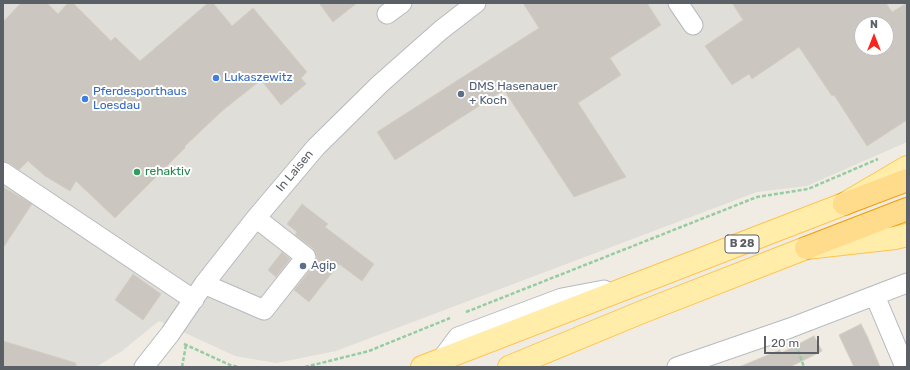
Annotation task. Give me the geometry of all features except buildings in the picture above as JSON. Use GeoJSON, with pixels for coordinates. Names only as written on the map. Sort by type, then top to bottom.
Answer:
{"type":"FeatureCollection","features":[{"type":"Feature","properties":{"kind":"highway","name":"B 28"},"geometry":{"type":"LineString","coordinates":[[844,204],[907,180]]}},
{"type":"Feature","properties":{"kind":"highway","name":"B 28"},"geometry":{"type":"LineString","coordinates":[[806,248],[907,209]]}},
{"type":"Feature","properties":{"kind":"main road"},"geometry":{"type":"LineString","coordinates":[[844,204],[907,167]]}},
{"type":"Feature","properties":{"kind":"main road","name":"B 28"},"geometry":{"type":"LineString","coordinates":[[431,364],[844,204]]}},
{"type":"Feature","properties":{"kind":"main road"},"geometry":{"type":"LineString","coordinates":[[806,248],[895,238],[907,235]]}},
{"type":"Feature","properties":{"kind":"main road","name":"B 28"},"geometry":{"type":"LineString","coordinates":[[509,367],[642,312],[806,248]]}},
{"type":"Feature","properties":{"kind":"street"},"geometry":{"type":"LineString","coordinates":[[387,14],[402,3]]}},
{"type":"Feature","properties":{"kind":"street","name":"In Laisen"},"geometry":{"type":"LineString","coordinates":[[144,367],[157,358],[170,334],[204,284],[256,218],[316,147],[380,84],[441,30],[476,3]]}},
{"type":"Feature","properties":{"kind":"street"},"geometry":{"type":"LineString","coordinates":[[678,3],[693,26]]}},
{"type":"Feature","properties":{"kind":"street"},"geometry":{"type":"LineString","coordinates":[[3,172],[194,300]]}},
{"type":"Feature","properties":{"kind":"street"},"geometry":{"type":"LineString","coordinates":[[204,284],[264,310],[306,257],[256,218]]}},
{"type":"Feature","properties":{"kind":"street"},"geometry":{"type":"LineString","coordinates":[[677,367],[790,328],[907,283]]}},
{"type":"Feature","properties":{"kind":"street"},"geometry":{"type":"LineString","coordinates":[[875,296],[905,367]]}},
{"type":"Feature","properties":{"kind":"path"},"geometry":{"type":"LineString","coordinates":[[464,313],[757,197],[808,189],[879,159]]}},
{"type":"Feature","properties":{"kind":"path"},"geometry":{"type":"LineString","coordinates":[[305,367],[369,351],[456,316]]}},
{"type":"Feature","properties":{"kind":"path"},"geometry":{"type":"LineString","coordinates":[[170,334],[186,345],[229,366],[238,367]]}},
{"type":"Feature","properties":{"kind":"path"},"geometry":{"type":"LineString","coordinates":[[182,367],[186,345]]}},
{"type":"Feature","properties":{"kind":"shaded area"},"geometry":{"type":"Polygon","coordinates":[[[3,3],[907,3],[907,142],[807,186],[757,192],[336,351],[276,363],[235,356],[159,321],[122,351],[96,367],[3,367],[3,3]]]}},
{"type":"Feature","properties":{"kind":"place","name":"Lukaszewitz"},"geometry":{"type":"Point","coordinates":[216,78]}},
{"type":"Feature","properties":{"kind":"place","name":"DMS Hasenauer + Koch"},"geometry":{"type":"Point","coordinates":[461,94]}},
{"type":"Feature","properties":{"kind":"place","name":"Pferdesporthaus Loesdau"},"geometry":{"type":"Point","coordinates":[85,99]}},
{"type":"Feature","properties":{"kind":"place","name":"rehaktiv"},"geometry":{"type":"Point","coordinates":[137,172]}},
{"type":"Feature","properties":{"kind":"place","name":"Agip"},"geometry":{"type":"Point","coordinates":[303,266]}}]}
